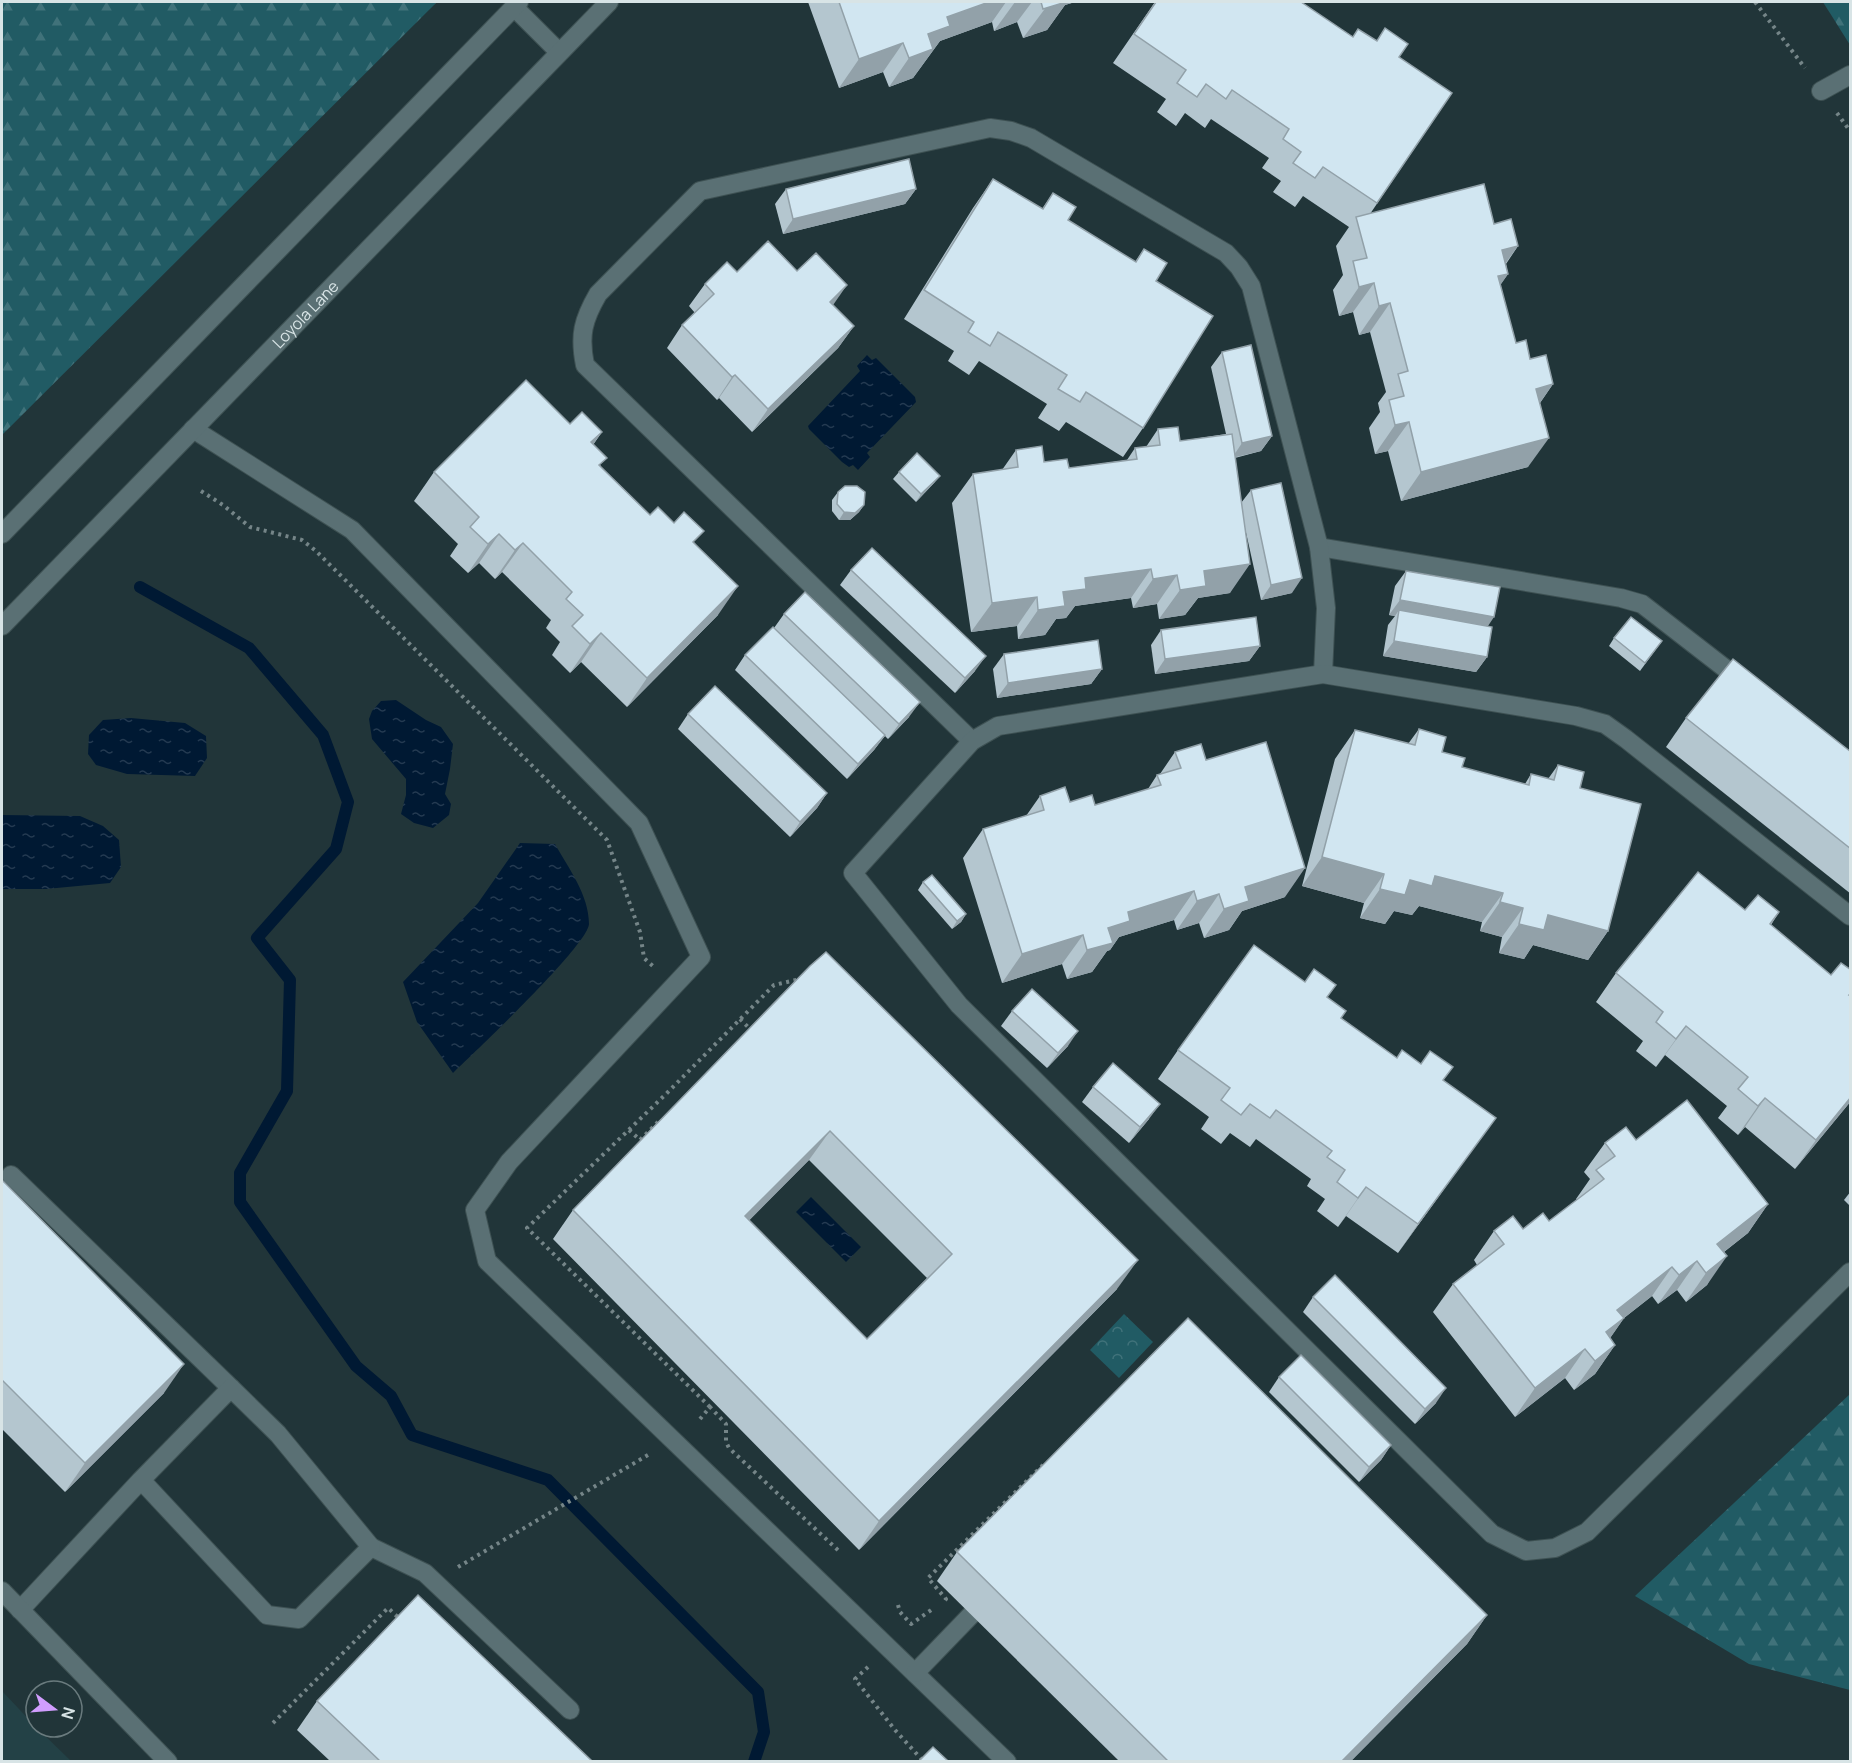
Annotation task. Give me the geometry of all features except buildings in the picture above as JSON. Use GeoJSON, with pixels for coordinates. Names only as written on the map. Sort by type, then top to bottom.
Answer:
{"type":"FeatureCollection","features":[{"type":"Feature","properties":{"kind":"main road","name":"Loyola Lane"},"geometry":{"type":"LineString","coordinates":[[2,626],[559,52],[603,3]]}},
{"type":"Feature","properties":{"kind":"main road"},"geometry":{"type":"LineString","coordinates":[[2,534],[516,4],[559,52]]}},
{"type":"Feature","properties":{"kind":"main road"},"geometry":{"type":"LineString","coordinates":[[1821,91],[1851,75]]}},
{"type":"Feature","properties":{"kind":"main road"},"geometry":{"type":"LineString","coordinates":[[972,741],[585,365],[581,344],[587,313],[598,294],[700,192],[990,128],[1011,131],[1031,138],[1226,253],[1239,267],[1251,286],[1319,547],[1326,608],[1323,674]]}},
{"type":"Feature","properties":{"kind":"main road"},"geometry":{"type":"LineString","coordinates":[[193,429],[352,530],[639,823],[700,957],[509,1162],[475,1210],[487,1260],[1007,1761]]}},
{"type":"Feature","properties":{"kind":"main road"},"geometry":{"type":"LineString","coordinates":[[1319,547],[1621,598],[1642,604],[1760,695]]}},
{"type":"Feature","properties":{"kind":"main road"},"geometry":{"type":"LineString","coordinates":[[1851,916],[1605,724],[1576,716],[1323,674],[998,726],[972,741],[853,873],[959,1005],[1492,1534],[1526,1551],[1555,1548],[1587,1533],[1851,1272]]}},
{"type":"Feature","properties":{"kind":"main road"},"geometry":{"type":"LineString","coordinates":[[11,1175],[278,1434],[371,1547],[425,1573],[570,1710]]}},
{"type":"Feature","properties":{"kind":"main road"},"geometry":{"type":"LineString","coordinates":[[20,1610],[141,1480],[231,1388]]}},
{"type":"Feature","properties":{"kind":"main road"},"geometry":{"type":"LineString","coordinates":[[141,1480],[267,1615],[299,1619],[371,1547]]}},
{"type":"Feature","properties":{"kind":"main road"},"geometry":{"type":"LineString","coordinates":[[2,1591],[168,1761]]}},
{"type":"Feature","properties":{"kind":"main road"},"geometry":{"type":"LineString","coordinates":[[915,1673],[971,1615]]}},
{"type":"Feature","properties":{"kind":"path"},"geometry":{"type":"LineString","coordinates":[[201,490],[224,505],[250,527],[302,540],[316,551],[607,840],[640,932],[644,958],[661,974]]}},
{"type":"Feature","properties":{"kind":"path"},"geometry":{"type":"LineString","coordinates":[[809,977],[774,985],[527,1228],[726,1424],[726,1442],[729,1448],[841,1553]]}},
{"type":"Feature","properties":{"kind":"path"},"geometry":{"type":"LineString","coordinates":[[740,1019],[752,1029],[744,1037]]}},
{"type":"Feature","properties":{"kind":"path"},"geometry":{"type":"LineString","coordinates":[[628,1130],[640,1140],[664,1116]]}},
{"type":"Feature","properties":{"kind":"path"},"geometry":{"type":"LineString","coordinates":[[700,1419],[710,1407]]}},
{"type":"Feature","properties":{"kind":"path"},"geometry":{"type":"LineString","coordinates":[[456,1568],[645,1457]]}},
{"type":"Feature","properties":{"kind":"path"},"geometry":{"type":"LineString","coordinates":[[897,1605],[911,1624],[946,1599],[928,1578],[1044,1464]]}},
{"type":"Feature","properties":{"kind":"path"},"geometry":{"type":"LineString","coordinates":[[273,1723],[388,1608],[403,1622]]}},
{"type":"Feature","properties":{"kind":"path"},"geometry":{"type":"LineString","coordinates":[[870,1665],[855,1679],[895,1730],[924,1761]]}},
{"type":"Feature","properties":{"kind":"shaded area"},"geometry":{"type":"Polygon","coordinates":[[[2,1691],[24,1714],[24,1739],[48,1739],[71,1761],[2,1761],[2,1691]]]}},
{"type":"Feature","properties":{"kind":"green space"},"geometry":{"type":"Polygon","coordinates":[[[2,2],[437,2],[2,435],[2,2]]]}},
{"type":"Feature","properties":{"kind":"green space"},"geometry":{"type":"Polygon","coordinates":[[[1823,2],[1850,2],[1850,45],[1823,2]]]}},
{"type":"Feature","properties":{"kind":"green space"},"geometry":{"type":"Polygon","coordinates":[[[1124,1314],[1153,1342],[1119,1378],[1090,1350],[1124,1314]]]}},
{"type":"Feature","properties":{"kind":"green space"},"geometry":{"type":"Polygon","coordinates":[[[1850,1394],[1850,1690],[1749,1664],[1635,1596],[1850,1394]]]}},
{"type":"Feature","properties":{"kind":"water"},"geometry":{"type":"Polygon","coordinates":[[[867,355],[872,360],[876,358],[915,397],[916,402],[867,453],[870,457],[858,470],[853,465],[849,467],[842,462],[808,426],[860,371],[857,366],[867,355]]]}},
{"type":"Feature","properties":{"kind":"water"},"geometry":{"type":"Polygon","coordinates":[[[396,700],[441,727],[453,744],[445,794],[451,804],[449,815],[433,828],[414,823],[401,814],[406,795],[406,779],[372,739],[369,719],[372,711],[381,701],[396,700]]]}},
{"type":"Feature","properties":{"kind":"water"},"geometry":{"type":"Polygon","coordinates":[[[131,718],[185,723],[206,736],[207,758],[195,776],[127,774],[96,765],[88,754],[89,735],[103,720],[131,718]]]}},
{"type":"Feature","properties":{"kind":"water"},"geometry":{"type":"Polygon","coordinates":[[[2,815],[80,816],[103,826],[119,840],[121,867],[110,883],[46,889],[2,889],[2,815]]]}},
{"type":"Feature","properties":{"kind":"water"},"geometry":{"type":"Polygon","coordinates":[[[520,843],[555,844],[582,893],[589,924],[584,936],[551,975],[453,1073],[417,1022],[403,982],[478,903],[520,843]]]}},
{"type":"Feature","properties":{"kind":"water"},"geometry":{"type":"Polygon","coordinates":[[[811,1197],[861,1247],[846,1262],[796,1212],[811,1197]]]}},
{"type":"Feature","properties":{"kind":"waterway"},"geometry":{"type":"LineString","coordinates":[[140,587],[249,648],[323,735],[348,802],[336,849],[257,938],[290,980],[287,1091],[240,1173],[240,1202],[356,1366],[391,1396],[412,1435],[548,1480],[758,1692],[764,1732],[754,1762]]}}]}
